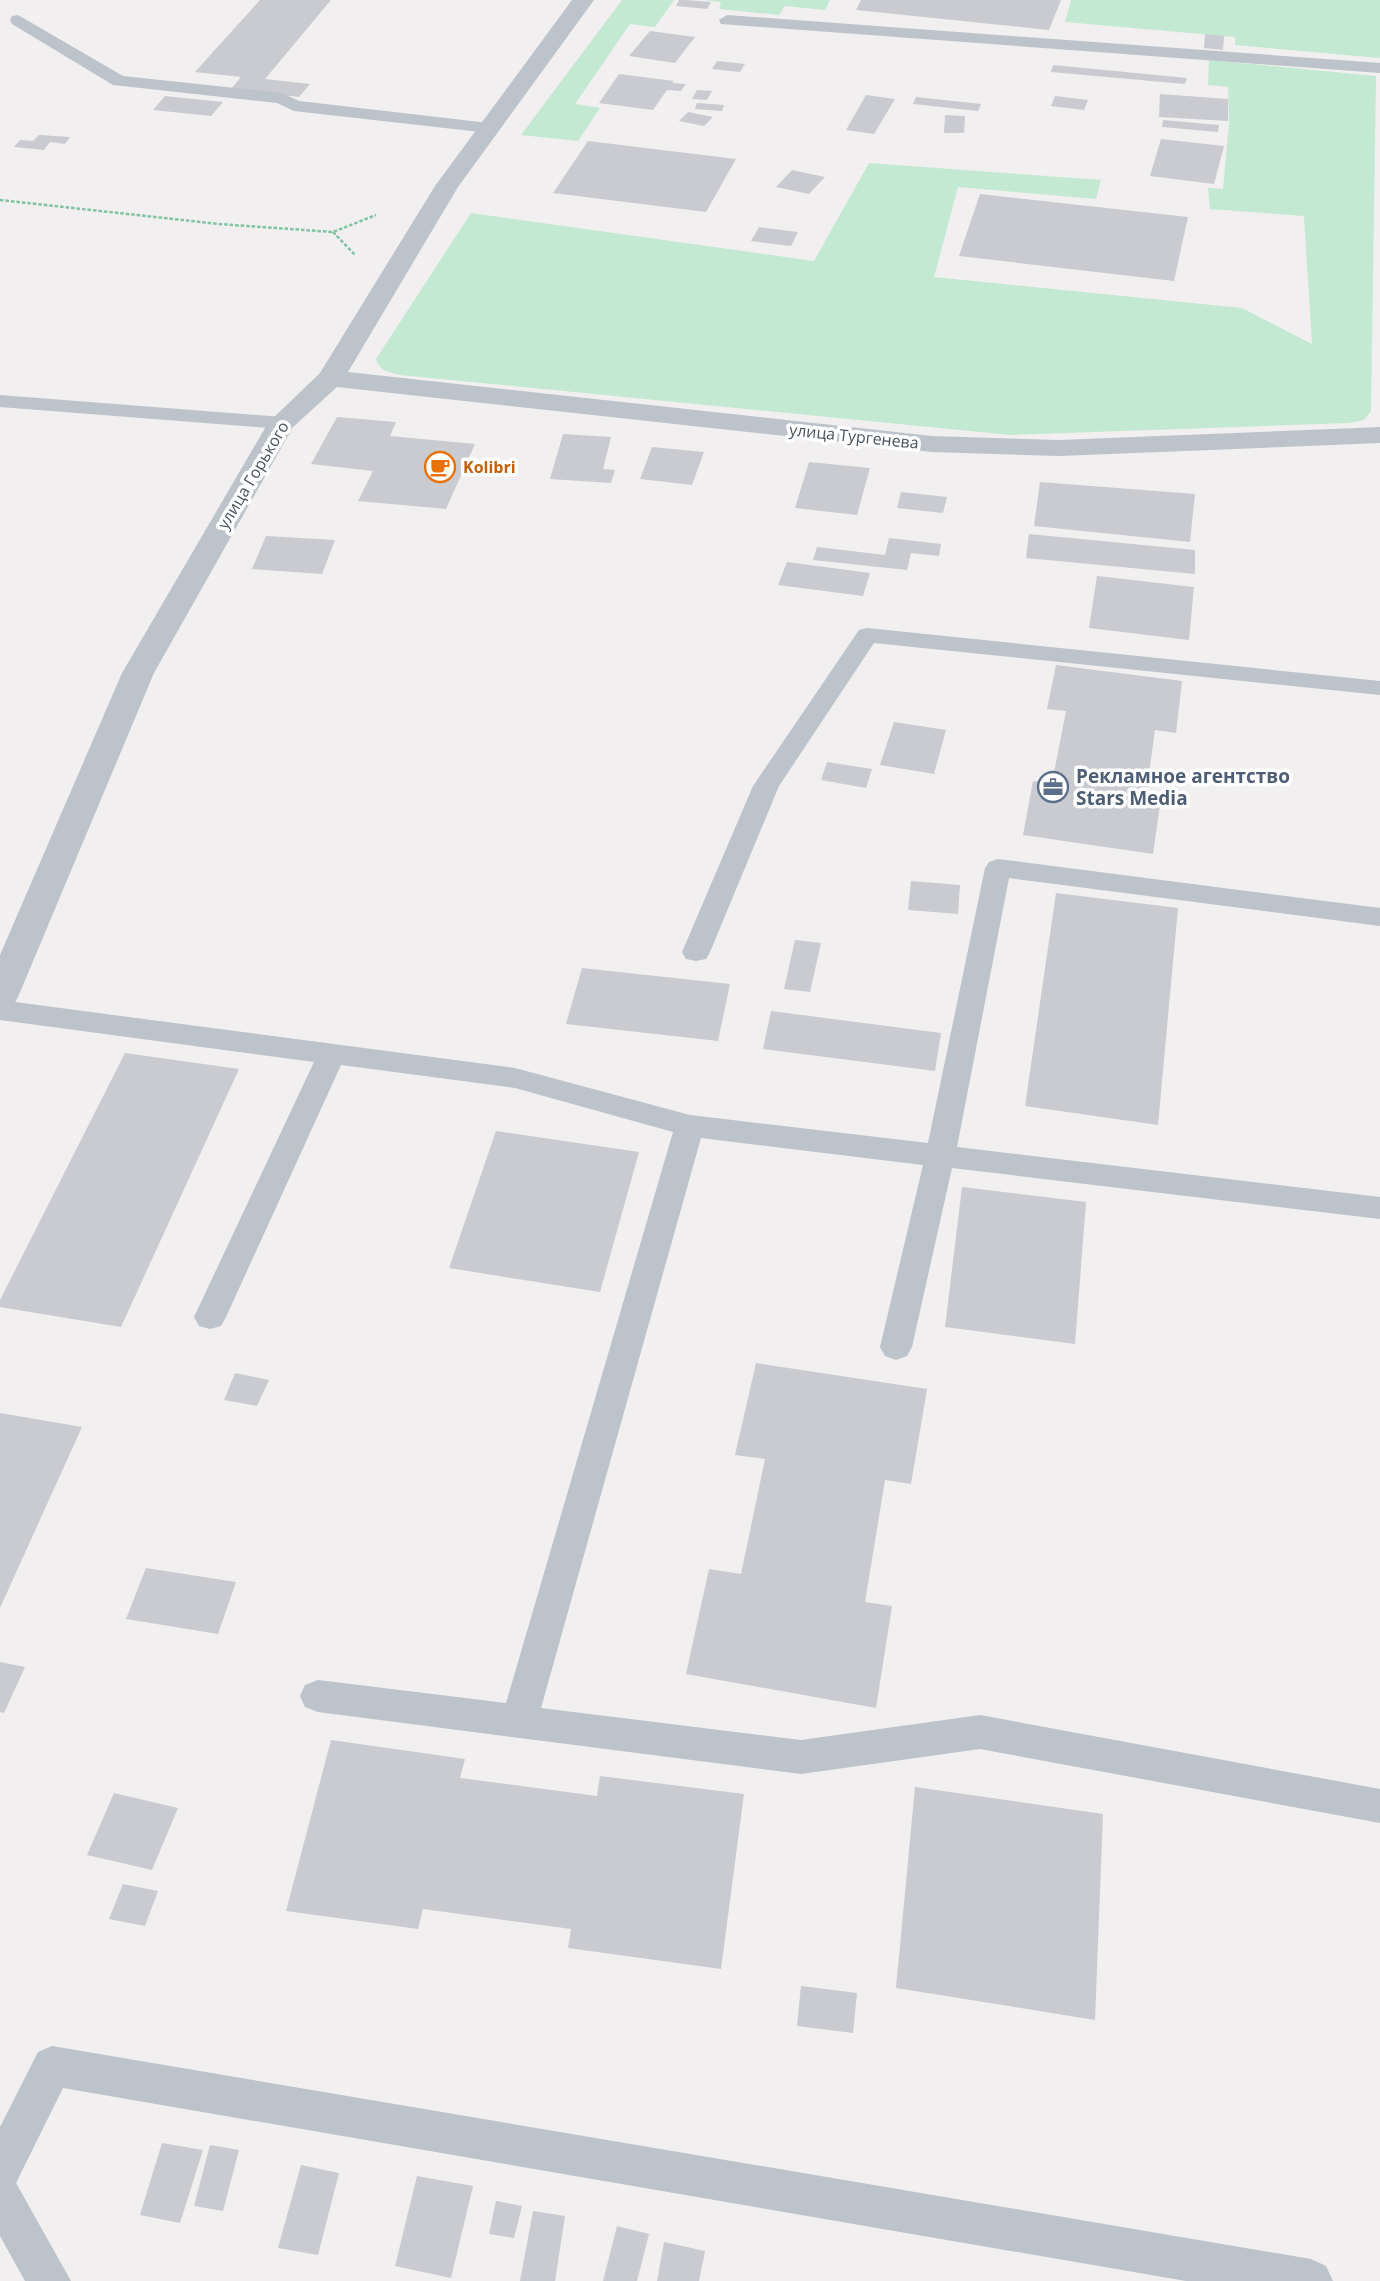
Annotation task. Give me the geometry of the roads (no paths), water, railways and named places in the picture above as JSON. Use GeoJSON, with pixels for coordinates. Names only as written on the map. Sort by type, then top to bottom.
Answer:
{"type":"FeatureCollection","features":[{"type":"Feature","properties":{"kind":"street","name":"улица Горького"},"geometry":{"type":"LineString","coordinates":[[0,997],[138,673],[282,423],[331,377],[447,186],[583,0]]}},
{"type":"Feature","properties":{"kind":"street","name":"улица Тургенева"},"geometry":{"type":"LineString","coordinates":[[331,377],[932,444],[1060,448],[1380,435]]}},
{"type":"Feature","properties":{"kind":"lane"},"geometry":{"type":"LineString","coordinates":[[18,20],[119,81],[282,98],[294,106],[489,128]]}},
{"type":"Feature","properties":{"kind":"lane"},"geometry":{"type":"LineString","coordinates":[[727,20],[1380,68]]}},
{"type":"Feature","properties":{"kind":"lane"},"geometry":{"type":"LineString","coordinates":[[0,401],[282,423]]}},
{"type":"Feature","properties":{"kind":"lane"},"geometry":{"type":"LineString","coordinates":[[696,952],[766,786],[867,635],[1380,688]]}},
{"type":"Feature","properties":{"kind":"lane"},"geometry":{"type":"LineString","coordinates":[[896,1347],[940,1156],[998,868],[1380,917]]}},
{"type":"Feature","properties":{"kind":"lane"},"geometry":{"type":"LineString","coordinates":[[0,1010],[514,1078],[690,1126],[1380,1208]]}},
{"type":"Feature","properties":{"kind":"lane"},"geometry":{"type":"LineString","coordinates":[[210,1318],[332,1054]]}},
{"type":"Feature","properties":{"kind":"lane"},"geometry":{"type":"LineString","coordinates":[[519,1721],[690,1126]]}},
{"type":"Feature","properties":{"kind":"lane"},"geometry":{"type":"LineString","coordinates":[[318,1696],[801,1757],[980,1732],[1380,1806]]}},
{"type":"Feature","properties":{"kind":"lane"},"geometry":{"type":"LineString","coordinates":[[0,2171],[52,2066],[1311,2281]]}},
{"type":"Feature","properties":{"kind":"lane"},"geometry":{"type":"LineString","coordinates":[[0,2195],[49,2281]]}},
{"type":"Feature","properties":{"kind":"place","name":"Kolibri"},"geometry":{"type":"Point","coordinates":[440,467]}},
{"type":"Feature","properties":{"kind":"place","name":"Рекламное агентство Stars Media"},"geometry":{"type":"Point","coordinates":[1053,787]}}]}
